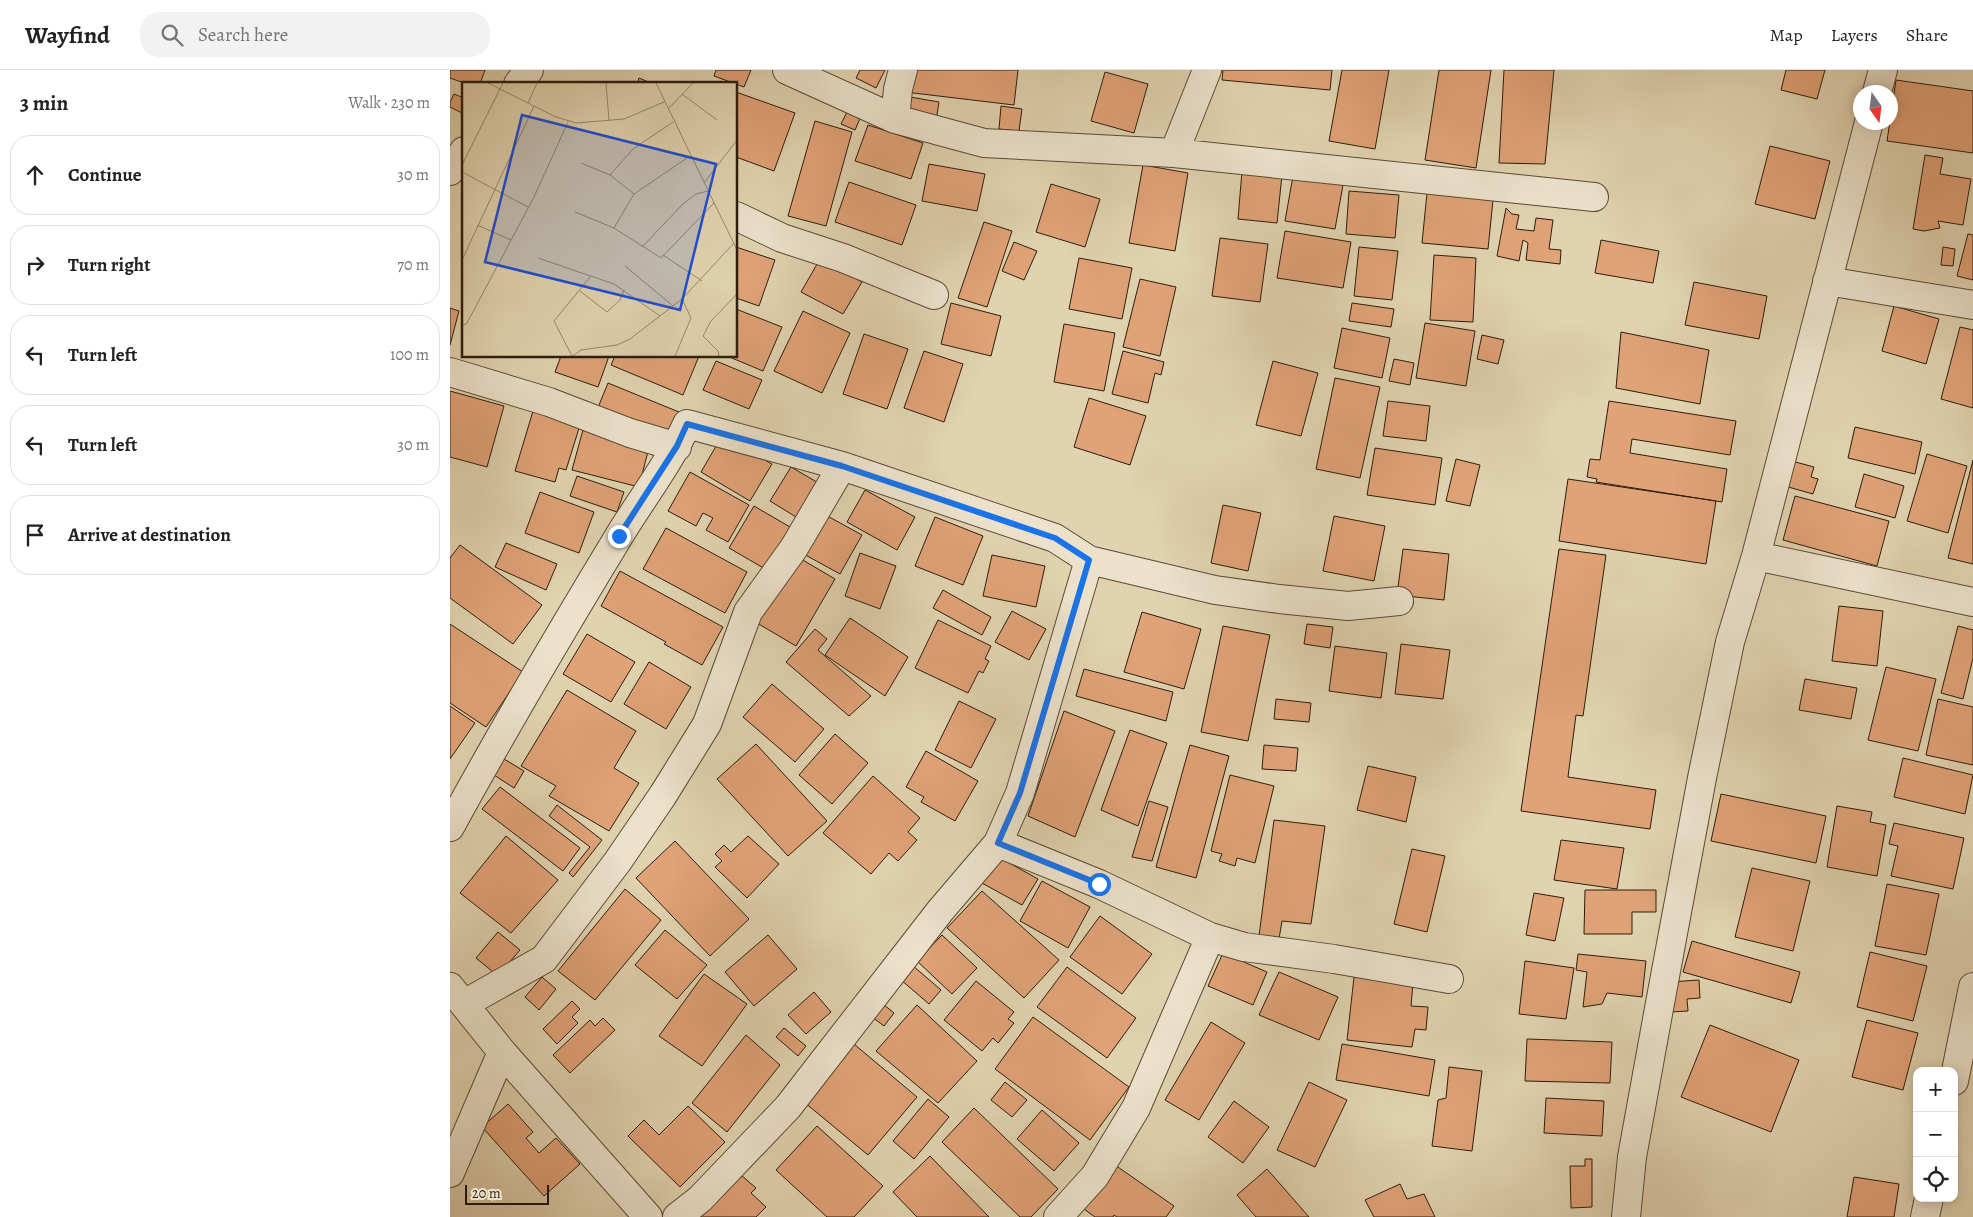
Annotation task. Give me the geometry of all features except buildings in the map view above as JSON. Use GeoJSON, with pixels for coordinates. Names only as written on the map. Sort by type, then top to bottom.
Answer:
{"type":"FeatureCollection","features":[{"type":"Feature","properties":{"kind":"street"},"geometry":{"type":"LineString","coordinates":[[520,82],[529,70]]}},
{"type":"Feature","properties":{"kind":"street"},"geometry":{"type":"LineString","coordinates":[[787,70],[895,119],[984,143],[1174,153],[1594,197]]}},
{"type":"Feature","properties":{"kind":"street"},"geometry":{"type":"LineString","coordinates":[[895,119],[898,89],[903,70]]}},
{"type":"Feature","properties":{"kind":"street"},"geometry":{"type":"LineString","coordinates":[[1174,153],[1207,70]]}},
{"type":"Feature","properties":{"kind":"street"},"geometry":{"type":"LineString","coordinates":[[1879,85],[1883,70]]}},
{"type":"Feature","properties":{"kind":"street"},"geometry":{"type":"LineString","coordinates":[[1626,1217],[1632,1157],[1702,778],[1730,642],[1756,556],[1867,130]]}},
{"type":"Feature","properties":{"kind":"street"},"geometry":{"type":"LineString","coordinates":[[738,217],[782,238],[843,258],[934,295]]}},
{"type":"Feature","properties":{"kind":"street"},"geometry":{"type":"LineString","coordinates":[[1826,281],[1973,305]]}},
{"type":"Feature","properties":{"kind":"street"},"geometry":{"type":"LineString","coordinates":[[450,372],[549,402],[630,433],[677,446]]}},
{"type":"Feature","properties":{"kind":"street"},"geometry":{"type":"LineString","coordinates":[[450,826],[524,695],[619,536],[677,446],[687,424],[842,466],[1055,538],[1089,560],[1215,590],[1279,599],[1348,606],[1400,601]]}},
{"type":"Feature","properties":{"kind":"street"},"geometry":{"type":"LineString","coordinates":[[648,1217],[502,1052],[457,996],[544,959],[618,861],[663,795],[707,724],[748,612],[794,548],[842,466]]}},
{"type":"Feature","properties":{"kind":"street"},"geometry":{"type":"LineString","coordinates":[[1756,556],[1973,602]]}},
{"type":"Feature","properties":{"kind":"street"},"geometry":{"type":"LineString","coordinates":[[677,1217],[700,1198],[788,1107],[940,912],[998,843],[1020,793],[1089,560]]}},
{"type":"Feature","properties":{"kind":"street"},"geometry":{"type":"LineString","coordinates":[[998,843],[1099,884],[1210,938],[1244,948],[1334,959],[1449,979]]}},
{"type":"Feature","properties":{"kind":"street"},"geometry":{"type":"LineString","coordinates":[[1058,1217],[1095,1176],[1136,1108],[1210,938]]}},
{"type":"Feature","properties":{"kind":"street"},"geometry":{"type":"LineString","coordinates":[[1957,1067],[1973,987]]}},
{"type":"Feature","properties":{"kind":"street"},"geometry":{"type":"LineString","coordinates":[[450,1173],[502,1052]]}},
{"type":"Feature","properties":{"kind":"street"},"geometry":{"type":"LineString","coordinates":[[1925,1217],[1929,1202]]}},
{"type":"Feature","properties":{"kind":"route"},"geometry":{"type":"LineString","coordinates":[[619,536],[677,446],[687,424],[842,466],[964,509],[1055,538],[1089,560],[1020,793],[998,843],[1099,884]]}}]}
